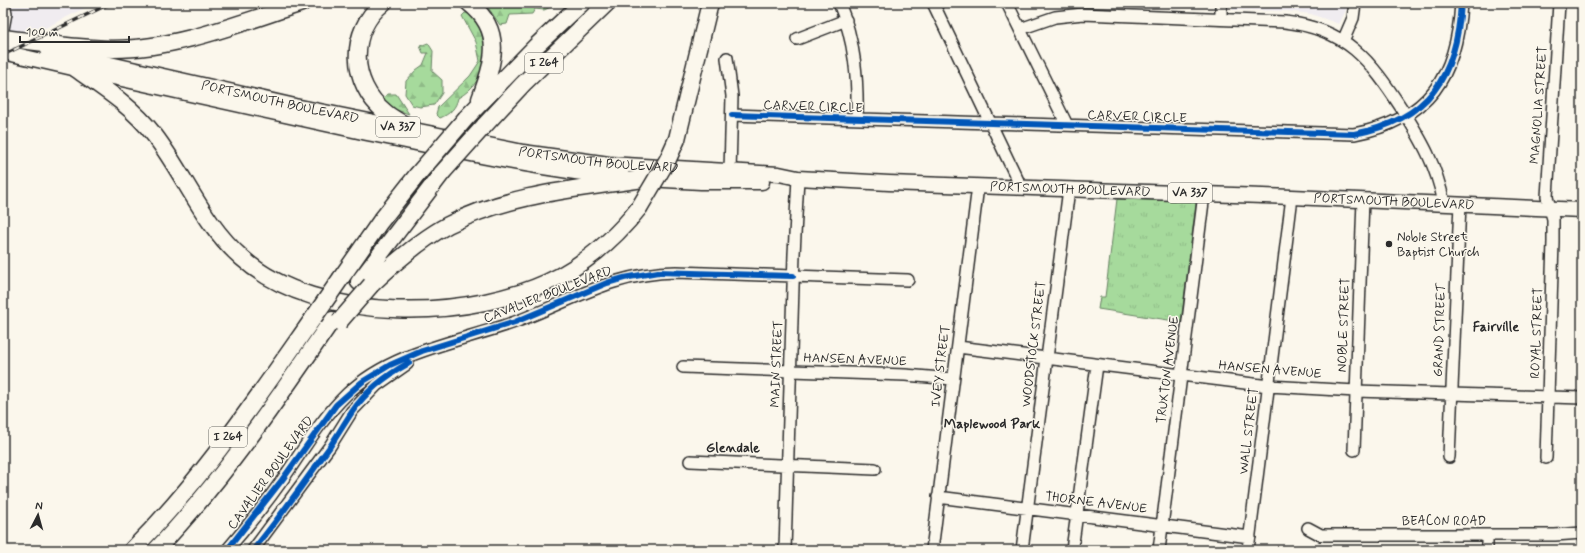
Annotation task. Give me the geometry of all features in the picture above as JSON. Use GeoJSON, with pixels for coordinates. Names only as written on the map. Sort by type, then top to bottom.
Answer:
{"type":"FeatureCollection","features":[{"type":"Feature","properties":{"kind":"highway"},"geometry":{"type":"LineString","coordinates":[[3,38],[88,49],[139,48],[201,34],[302,3]]}},
{"type":"Feature","properties":{"kind":"highway"},"geometry":{"type":"LineString","coordinates":[[383,3],[370,16],[359,40],[357,61],[359,74],[377,105],[386,113],[416,131]]}},
{"type":"Feature","properties":{"kind":"highway"},"geometry":{"type":"LineString","coordinates":[[468,3],[481,15],[486,23],[492,42],[492,65],[478,104]]}},
{"type":"Feature","properties":{"kind":"highway","name":"I 264"},"geometry":{"type":"LineString","coordinates":[[132,550],[176,502],[213,458],[380,222],[417,175],[478,104],[582,3]]}},
{"type":"Feature","properties":{"kind":"highway","name":"I 264"},"geometry":{"type":"LineString","coordinates":[[156,550],[196,506],[242,449],[335,321],[365,283],[442,173],[523,84],[607,3]]}},
{"type":"Feature","properties":{"kind":"highway"},"geometry":{"type":"LineString","coordinates":[[76,69],[118,99],[145,124],[166,151],[207,218],[243,259],[271,279],[291,289],[328,302],[366,307],[434,308],[478,304],[504,298],[540,285],[578,266],[617,234],[639,208],[668,160],[677,139],[710,3]]}},
{"type":"Feature","properties":{"kind":"highway"},"geometry":{"type":"LineString","coordinates":[[365,283],[429,237],[447,226],[492,206],[532,195],[564,189],[642,179]]}},
{"type":"Feature","properties":{"kind":"main road","name":"PORTSMOUTH BOULEVARD"},"geometry":{"type":"LineString","coordinates":[[3,38],[233,92],[416,131],[566,159],[609,164],[779,174],[798,178],[1444,203],[1582,210]]}},
{"type":"Feature","properties":{"kind":"main road","name":"PORTSMOUTH BOULEVARD"},"geometry":{"type":"LineString","coordinates":[[3,52],[252,108],[495,159],[592,175],[701,182],[780,182],[798,178]]}},
{"type":"Feature","properties":{"kind":"street"},"geometry":{"type":"LineString","coordinates":[[3,29],[6,13],[4,3]]}},
{"type":"Feature","properties":{"kind":"street"},"geometry":{"type":"LineString","coordinates":[[839,3],[846,20],[854,53],[857,73],[857,119]]}},
{"type":"Feature","properties":{"kind":"street"},"geometry":{"type":"LineString","coordinates":[[933,3],[1021,187]]}},
{"type":"Feature","properties":{"kind":"street"},"geometry":{"type":"LineString","coordinates":[[1007,3],[1066,125]]}},
{"type":"Feature","properties":{"kind":"street"},"geometry":{"type":"LineString","coordinates":[[1111,15],[1112,3]]}},
{"type":"Feature","properties":{"kind":"street"},"geometry":{"type":"LineString","coordinates":[[1221,3],[1221,19]]}},
{"type":"Feature","properties":{"kind":"street"},"geometry":{"type":"LineString","coordinates":[[1343,41],[1353,18],[1355,3]]}},
{"type":"Feature","properties":{"kind":"street","name":"CARVER CIRCLE"},"geometry":{"type":"LineString","coordinates":[[732,115],[1339,135],[1368,132],[1406,116],[1428,97],[1444,76],[1456,47],[1461,3]]}},
{"type":"Feature","properties":{"kind":"street","name":"MAGNOLIA STREET"},"geometry":{"type":"LineString","coordinates":[[1550,208],[1547,197],[1559,3]]}},
{"type":"Feature","properties":{"kind":"street"},"geometry":{"type":"LineString","coordinates":[[1020,30],[1043,20],[1083,14],[1221,19],[1304,24],[1321,30],[1355,49],[1374,68],[1425,146],[1432,163],[1444,203]]}},
{"type":"Feature","properties":{"kind":"street"},"geometry":{"type":"LineString","coordinates":[[797,39],[846,20]]}},
{"type":"Feature","properties":{"kind":"street"},"geometry":{"type":"LineString","coordinates":[[727,58],[732,96],[730,172]]}},
{"type":"Feature","properties":{"kind":"street","name":"MAIN STREET"},"geometry":{"type":"LineString","coordinates":[[785,550],[793,276],[798,178]]}},
{"type":"Feature","properties":{"kind":"street","name":"IVEY STREET"},"geometry":{"type":"LineString","coordinates":[[932,550],[978,186]]}},
{"type":"Feature","properties":{"kind":"street","name":"WOODSTOCK STREET"},"geometry":{"type":"LineString","coordinates":[[1022,550],[1069,189]]}},
{"type":"Feature","properties":{"kind":"street","name":"TRUXTON AVENUE"},"geometry":{"type":"LineString","coordinates":[[1159,550],[1204,194]]}},
{"type":"Feature","properties":{"kind":"street","name":"WALL STREET"},"geometry":{"type":"LineString","coordinates":[[1248,550],[1292,197]]}},
{"type":"Feature","properties":{"kind":"street","name":"NOBLE STREET"},"geometry":{"type":"LineString","coordinates":[[1354,450],[1363,200]]}},
{"type":"Feature","properties":{"kind":"street","name":"GRAND STREET"},"geometry":{"type":"LineString","coordinates":[[1449,457],[1460,204]]}},
{"type":"Feature","properties":{"kind":"street","name":"ROYAL STREET"},"geometry":{"type":"LineString","coordinates":[[1546,458],[1553,242],[1553,219],[1550,208]]}},
{"type":"Feature","properties":{"kind":"street","name":"CAVALIER BOULEVARD"},"geometry":{"type":"LineString","coordinates":[[227,550],[282,480],[326,417],[348,393],[377,372],[422,352],[515,322],[607,283],[641,274],[676,272],[908,280]]}},
{"type":"Feature","properties":{"kind":"street","name":"CAVALIER BOULEVARD"},"geometry":{"type":"LineString","coordinates":[[253,550],[288,505],[365,396],[387,376],[412,361],[456,340]]}},
{"type":"Feature","properties":{"kind":"street","name":"HANSEN AVENUE"},"geometry":{"type":"LineString","coordinates":[[958,347],[1269,386],[1356,391],[1582,398]]}},
{"type":"Feature","properties":{"kind":"street"},"geometry":{"type":"LineString","coordinates":[[1072,550],[1097,365]]}},
{"type":"Feature","properties":{"kind":"street","name":"HANSEN AVENUE"},"geometry":{"type":"LineString","coordinates":[[683,367],[905,375],[953,380]]}},
{"type":"Feature","properties":{"kind":"street"},"geometry":{"type":"LineString","coordinates":[[326,417],[343,427]]}},
{"type":"Feature","properties":{"kind":"street"},"geometry":{"type":"LineString","coordinates":[[690,460],[788,466],[875,469]]}},
{"type":"Feature","properties":{"kind":"street","name":"THORNE AVENUE"},"geometry":{"type":"LineString","coordinates":[[938,497],[1250,537]]}},
{"type":"Feature","properties":{"kind":"street","name":"BEACON ROAD"},"geometry":{"type":"LineString","coordinates":[[1308,528],[1321,535],[1555,535],[1582,533]]}},
{"type":"Feature","properties":{"kind":"street"},"geometry":{"type":"LineString","coordinates":[[1487,535],[1487,550]]}},
{"type":"Feature","properties":{"kind":"shaded area"},"geometry":{"type":"Polygon","coordinates":[[[3,3],[90,3],[91,5],[29,36],[7,30],[3,3]]]}},
{"type":"Feature","properties":{"kind":"shaded area"},"geometry":{"type":"Polygon","coordinates":[[[1233,3],[1347,3],[1347,8],[1339,24],[1311,14],[1287,11],[1232,10],[1233,3]]]}},
{"type":"Feature","properties":{"kind":"green space"},"geometry":{"type":"Polygon","coordinates":[[[485,3],[560,3],[544,10],[535,9],[532,14],[510,15],[507,24],[500,25],[485,3]]]}},
{"type":"Feature","properties":{"kind":"green space"},"geometry":{"type":"Polygon","coordinates":[[[465,13],[471,13],[478,24],[482,35],[484,59],[482,70],[477,81],[469,90],[458,98],[456,105],[452,110],[447,115],[440,118],[436,114],[438,107],[470,76],[480,61],[476,42],[462,16],[465,13]]]}},
{"type":"Feature","properties":{"kind":"green space"},"geometry":{"type":"Polygon","coordinates":[[[428,43],[433,51],[432,71],[442,80],[442,93],[434,105],[420,107],[412,105],[405,94],[406,81],[423,65],[428,53],[423,53],[420,46],[428,43]]]}},
{"type":"Feature","properties":{"kind":"green space"},"geometry":{"type":"Polygon","coordinates":[[[388,94],[396,94],[409,114],[387,107],[381,99],[388,94]]]}},
{"type":"Feature","properties":{"kind":"green space"},"geometry":{"type":"Polygon","coordinates":[[[1117,199],[1194,201],[1196,204],[1181,322],[1098,309],[1100,297],[1105,297],[1117,199]]]}},
{"type":"Feature","properties":{"kind":"railway"},"geometry":{"type":"LineString","coordinates":[[3,55],[111,3]]}},
{"type":"Feature","properties":{"kind":"cycle path"},"geometry":{"type":"LineString","coordinates":[[732,115],[1354,134],[1380,127],[1402,118],[1420,106],[1434,91],[1445,73],[1453,52],[1458,29],[1461,3]]}},
{"type":"Feature","properties":{"kind":"cycle path"},"geometry":{"type":"LineString","coordinates":[[227,550],[282,480],[336,405],[362,382],[390,365],[422,351],[515,322],[607,283],[624,278],[658,272],[793,276]]}},
{"type":"Feature","properties":{"kind":"cycle path"},"geometry":{"type":"LineString","coordinates":[[253,550],[329,448],[358,404],[370,390],[409,363]]}},
{"type":"Feature","properties":{"kind":"place","name":"Noble Street Baptist Church"},"geometry":{"type":"Point","coordinates":[1389,244]}},
{"type":"Feature","properties":{"kind":"district","name":"Fairville"},"geometry":{"type":"Point","coordinates":[1496,327]}},
{"type":"Feature","properties":{"kind":"district","name":"Maplewood Park"},"geometry":{"type":"Point","coordinates":[992,424]}},
{"type":"Feature","properties":{"kind":"district","name":"Glendale"},"geometry":{"type":"Point","coordinates":[733,448]}}]}
